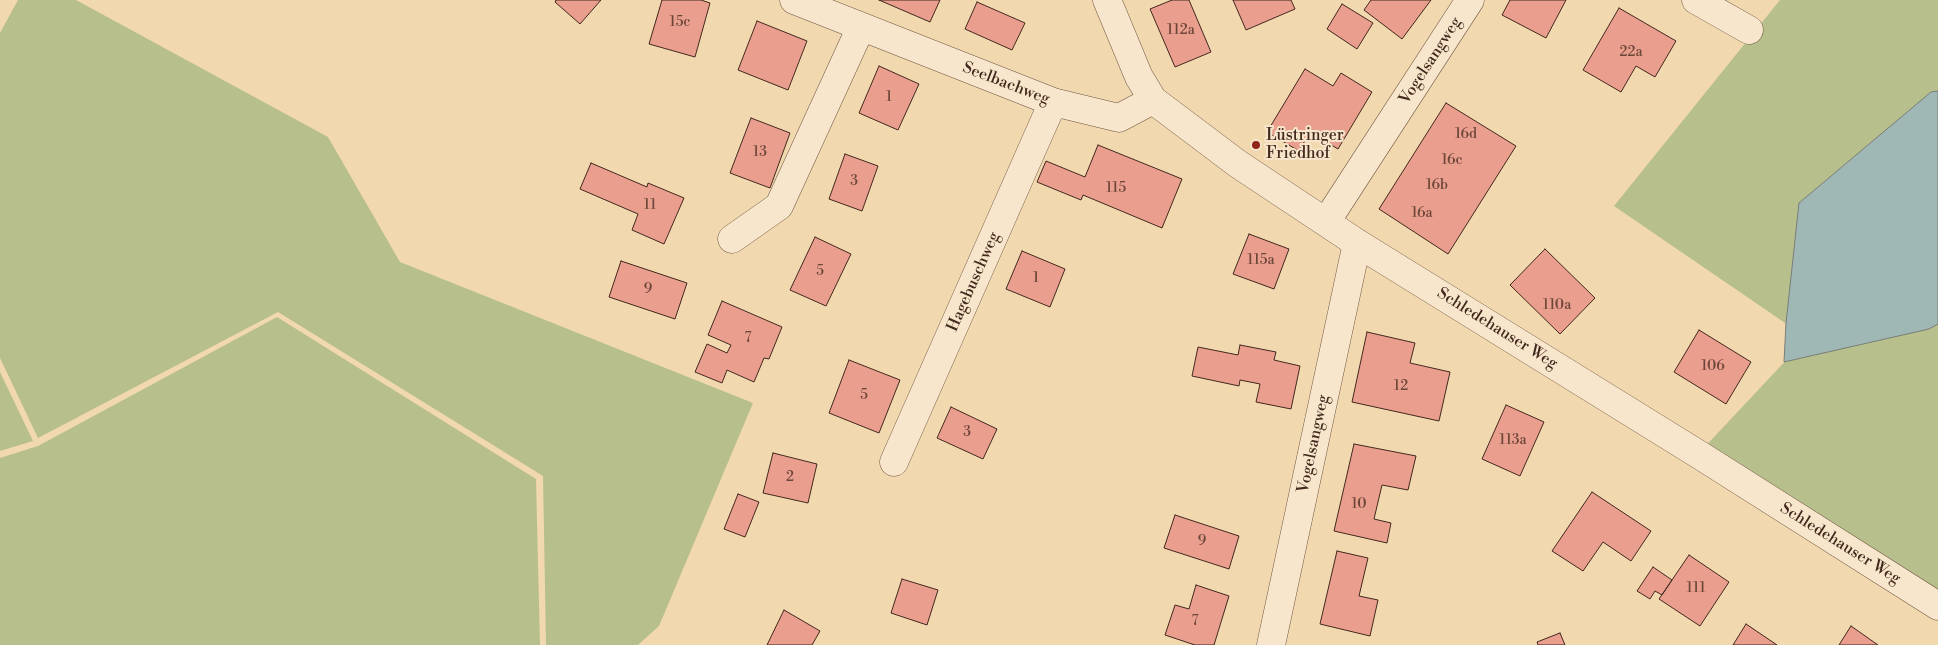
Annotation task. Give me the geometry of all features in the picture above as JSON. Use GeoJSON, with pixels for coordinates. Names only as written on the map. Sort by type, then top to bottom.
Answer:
{"type":"FeatureCollection","features":[{"type":"Feature","properties":{"kind":"street","name":"Seelbachweg"},"geometry":{"type":"LineString","coordinates":[[794,0],[1053,102],[1119,118],[1153,100]]}},
{"type":"Feature","properties":{"kind":"street","name":"Vogelsangweg"},"geometry":{"type":"LineString","coordinates":[[1326,222],[1470,0]]}},
{"type":"Feature","properties":{"kind":"street"},"geometry":{"type":"LineString","coordinates":[[1696,0],[1749,30]]}},
{"type":"Feature","properties":{"kind":"street","name":"Schledehauser Weg"},"geometry":{"type":"LineString","coordinates":[[1110,1],[1139,77],[1153,100],[1238,164],[1357,243],[1698,454],[1938,606]]}},
{"type":"Feature","properties":{"kind":"street"},"geometry":{"type":"LineString","coordinates":[[732,239],[779,206],[861,27]]}},
{"type":"Feature","properties":{"kind":"street","name":"Hagebuschweg"},"geometry":{"type":"LineString","coordinates":[[894,462],[1053,102]]}},
{"type":"Feature","properties":{"kind":"street","name":"Vogelsangweg"},"geometry":{"type":"LineString","coordinates":[[1271,645],[1357,243]]}},
{"type":"Feature","properties":{"kind":"green space"},"geometry":{"type":"Polygon","coordinates":[[[18,0],[76,0],[328,137],[400,262],[753,403],[659,626],[638,645],[546,645],[543,476],[278,312],[38,438],[0,358],[0,33],[18,0]]]}},
{"type":"Feature","properties":{"kind":"green space"},"geometry":{"type":"Polygon","coordinates":[[[1780,0],[1938,0],[1938,606],[1698,454],[1807,338],[1614,206],[1780,0]]]}},
{"type":"Feature","properties":{"kind":"green space"},"geometry":{"type":"Polygon","coordinates":[[[277,317],[536,479],[540,645],[0,645],[0,458],[38,446],[277,317]]]}},
{"type":"Feature","properties":{"kind":"green space"},"geometry":{"type":"Polygon","coordinates":[[[0,372],[33,441],[0,451],[0,372]]]}},
{"type":"Feature","properties":{"kind":"water"},"geometry":{"type":"Polygon","coordinates":[[[1938,91],[1938,324],[1929,329],[1784,362],[1786,323],[1799,203],[1931,92],[1938,91]]]}},
{"type":"Feature","properties":{"kind":"building"},"geometry":{"type":"Polygon","coordinates":[[[556,0],[601,0],[580,24],[555,2],[556,0]]]}},
{"type":"Feature","properties":{"kind":"building"},"geometry":{"type":"Polygon","coordinates":[[[662,0],[701,0],[710,3],[695,57],[649,44],[662,0]]]}},
{"type":"Feature","properties":{"kind":"building"},"geometry":{"type":"Polygon","coordinates":[[[879,0],[940,0],[930,22],[879,0]]]}},
{"type":"Feature","properties":{"kind":"building"},"geometry":{"type":"Polygon","coordinates":[[[1172,0],[1189,0],[1211,52],[1175,67],[1150,9],[1172,0]]]}},
{"type":"Feature","properties":{"kind":"building"},"geometry":{"type":"Polygon","coordinates":[[[1233,0],[1291,0],[1295,9],[1246,30],[1233,0]]]}},
{"type":"Feature","properties":{"kind":"building"},"geometry":{"type":"Polygon","coordinates":[[[1371,0],[1431,0],[1402,39],[1364,10],[1371,0]]]}},
{"type":"Feature","properties":{"kind":"building"},"geometry":{"type":"Polygon","coordinates":[[[1510,0],[1566,0],[1546,38],[1502,15],[1510,0]]]}},
{"type":"Feature","properties":{"kind":"building"},"geometry":{"type":"Polygon","coordinates":[[[977,2],[1025,23],[1012,50],[965,29],[977,2]]]}},
{"type":"Feature","properties":{"kind":"building"},"geometry":{"type":"Polygon","coordinates":[[[1342,4],[1373,23],[1357,49],[1327,29],[1342,4]]]}},
{"type":"Feature","properties":{"kind":"building"},"geometry":{"type":"Polygon","coordinates":[[[1619,8],[1676,41],[1655,77],[1636,66],[1621,92],[1583,70],[1619,8]]]}},
{"type":"Feature","properties":{"kind":"building"},"geometry":{"type":"Polygon","coordinates":[[[757,21],[807,41],[788,90],[738,70],[757,21]]]}},
{"type":"Feature","properties":{"kind":"building"},"geometry":{"type":"Polygon","coordinates":[[[879,66],[919,84],[898,130],[859,113],[879,66]]]}},
{"type":"Feature","properties":{"kind":"building"},"geometry":{"type":"Polygon","coordinates":[[[1305,69],[1333,86],[1341,73],[1372,92],[1338,149],[1310,132],[1299,151],[1267,132],[1305,69]]]}},
{"type":"Feature","properties":{"kind":"building"},"geometry":{"type":"Polygon","coordinates":[[[1446,103],[1516,146],[1448,254],[1379,209],[1446,103]]]}},
{"type":"Feature","properties":{"kind":"building"},"geometry":{"type":"Polygon","coordinates":[[[751,118],[790,133],[770,188],[730,173],[751,118]]]}},
{"type":"Feature","properties":{"kind":"building"},"geometry":{"type":"Polygon","coordinates":[[[1098,145],[1182,179],[1162,228],[1083,195],[1081,200],[1037,182],[1046,161],[1085,177],[1098,145]]]}},
{"type":"Feature","properties":{"kind":"building"},"geometry":{"type":"Polygon","coordinates":[[[845,154],[878,166],[862,211],[829,199],[845,154]]]}},
{"type":"Feature","properties":{"kind":"building"},"geometry":{"type":"Polygon","coordinates":[[[591,163],[647,187],[648,183],[684,198],[664,244],[632,230],[638,214],[580,189],[591,163]]]}},
{"type":"Feature","properties":{"kind":"building"},"geometry":{"type":"Polygon","coordinates":[[[1249,234],[1289,249],[1274,289],[1233,274],[1249,234]]]}},
{"type":"Feature","properties":{"kind":"building"},"geometry":{"type":"Polygon","coordinates":[[[815,237],[851,254],[826,306],[790,290],[815,237]]]}},
{"type":"Feature","properties":{"kind":"building"},"geometry":{"type":"Polygon","coordinates":[[[1545,249],[1595,298],[1560,334],[1510,285],[1545,249]]]}},
{"type":"Feature","properties":{"kind":"building"},"geometry":{"type":"Polygon","coordinates":[[[1022,251],[1065,269],[1050,307],[1006,289],[1022,251]]]}},
{"type":"Feature","properties":{"kind":"building"},"geometry":{"type":"Polygon","coordinates":[[[621,261],[687,283],[675,319],[609,297],[621,261]]]}},
{"type":"Feature","properties":{"kind":"building"},"geometry":{"type":"Polygon","coordinates":[[[722,301],[782,327],[769,359],[764,358],[754,382],[727,370],[722,383],[695,372],[707,344],[727,353],[731,345],[708,335],[722,301]]]}},
{"type":"Feature","properties":{"kind":"building"},"geometry":{"type":"Polygon","coordinates":[[[1699,330],[1751,362],[1726,404],[1674,372],[1699,330]]]}},
{"type":"Feature","properties":{"kind":"building"},"geometry":{"type":"Polygon","coordinates":[[[1367,332],[1415,343],[1410,363],[1450,372],[1439,421],[1352,402],[1367,332]]]}},
{"type":"Feature","properties":{"kind":"building"},"geometry":{"type":"Polygon","coordinates":[[[1240,345],[1276,352],[1274,360],[1300,366],[1291,409],[1256,402],[1260,384],[1240,380],[1239,386],[1192,376],[1198,347],[1238,355],[1240,345]]]}},
{"type":"Feature","properties":{"kind":"building"},"geometry":{"type":"Polygon","coordinates":[[[849,360],[900,380],[879,433],[829,413],[849,360]]]}},
{"type":"Feature","properties":{"kind":"building"},"geometry":{"type":"Polygon","coordinates":[[[1506,405],[1544,422],[1520,476],[1482,459],[1506,405]]]}},
{"type":"Feature","properties":{"kind":"building"},"geometry":{"type":"Polygon","coordinates":[[[951,407],[997,429],[983,459],[937,438],[951,407]]]}},
{"type":"Feature","properties":{"kind":"building"},"geometry":{"type":"Polygon","coordinates":[[[1354,444],[1416,456],[1408,490],[1382,485],[1374,519],[1391,523],[1387,543],[1334,531],[1354,444]]]}},
{"type":"Feature","properties":{"kind":"building"},"geometry":{"type":"Polygon","coordinates":[[[773,453],[817,464],[808,503],[763,493],[773,453]]]}},
{"type":"Feature","properties":{"kind":"building"},"geometry":{"type":"Polygon","coordinates":[[[1592,492],[1651,531],[1631,561],[1603,542],[1583,571],[1552,551],[1592,492]]]}},
{"type":"Feature","properties":{"kind":"building"},"geometry":{"type":"Polygon","coordinates":[[[738,494],[759,502],[745,537],[724,529],[738,494]]]}},
{"type":"Feature","properties":{"kind":"building"},"geometry":{"type":"Polygon","coordinates":[[[1175,515],[1239,536],[1229,569],[1164,548],[1175,515]]]}},
{"type":"Feature","properties":{"kind":"building"},"geometry":{"type":"Polygon","coordinates":[[[1337,551],[1368,558],[1359,596],[1378,600],[1370,636],[1320,624],[1337,551]]]}},
{"type":"Feature","properties":{"kind":"building"},"geometry":{"type":"Polygon","coordinates":[[[1689,555],[1729,582],[1700,626],[1659,599],[1689,555]]]}},
{"type":"Feature","properties":{"kind":"building"},"geometry":{"type":"Polygon","coordinates":[[[1653,567],[1672,580],[1662,595],[1655,591],[1650,599],[1637,591],[1653,567]]]}},
{"type":"Feature","properties":{"kind":"building"},"geometry":{"type":"Polygon","coordinates":[[[902,579],[938,590],[927,625],[891,613],[902,579]]]}},
{"type":"Feature","properties":{"kind":"building"},"geometry":{"type":"Polygon","coordinates":[[[1196,585],[1229,596],[1214,645],[1195,645],[1165,635],[1175,605],[1189,609],[1196,585]]]}},
{"type":"Feature","properties":{"kind":"building"},"geometry":{"type":"Polygon","coordinates":[[[784,610],[820,631],[812,645],[767,645],[784,610]]]}},
{"type":"Feature","properties":{"kind":"building"},"geometry":{"type":"Polygon","coordinates":[[[1746,624],[1777,645],[1733,645],[1746,624]]]}},
{"type":"Feature","properties":{"kind":"building"},"geometry":{"type":"Polygon","coordinates":[[[1851,626],[1878,645],[1839,645],[1851,626]]]}},
{"type":"Feature","properties":{"kind":"building"},"geometry":{"type":"Polygon","coordinates":[[[1560,633],[1565,645],[1538,645],[1537,642],[1560,633]]]}},
{"type":"Feature","properties":{"kind":"place","name":"Lüstringer Friedhof"},"geometry":{"type":"Point","coordinates":[1256,145]}}]}
